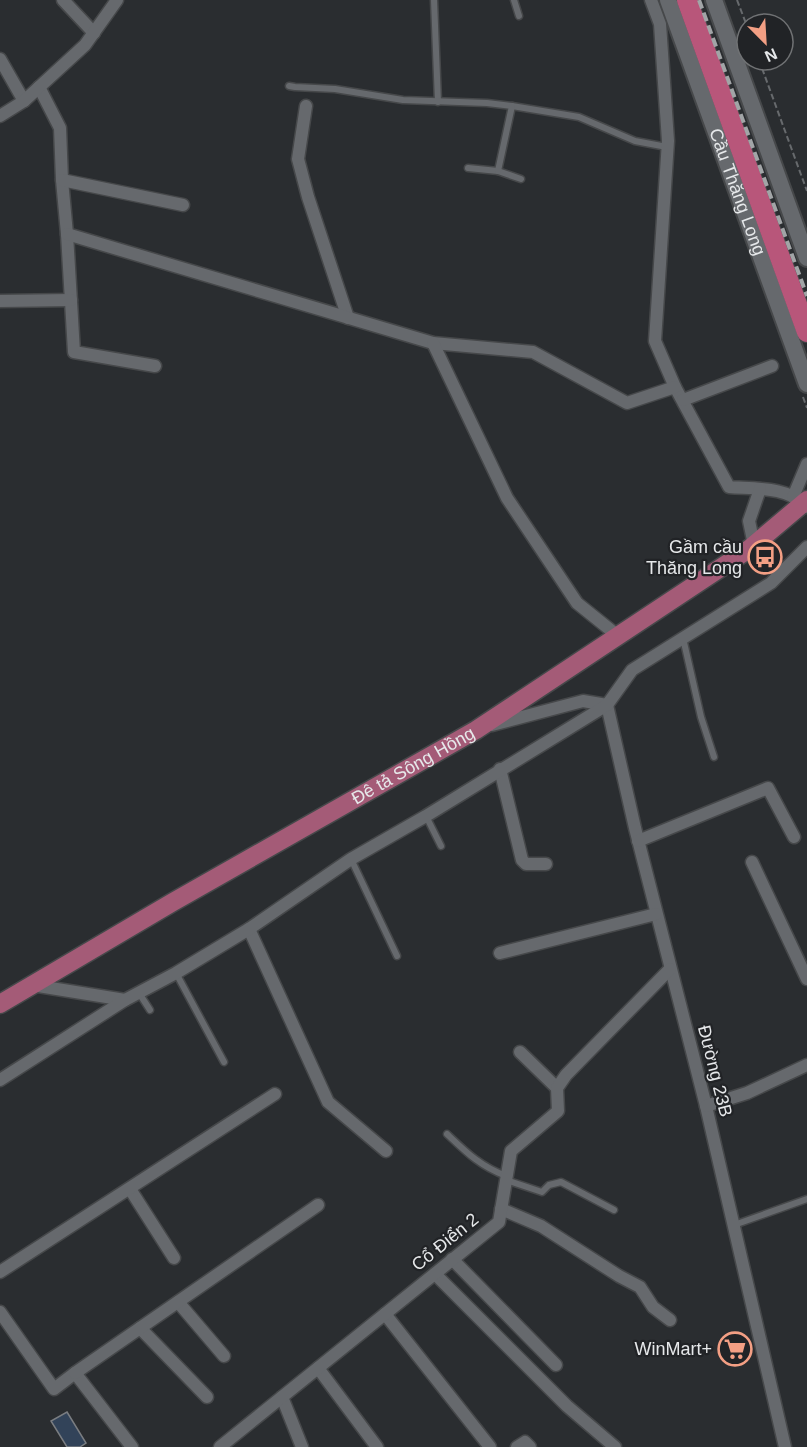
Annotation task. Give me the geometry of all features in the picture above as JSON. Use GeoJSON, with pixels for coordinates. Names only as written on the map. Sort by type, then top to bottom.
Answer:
{"type":"FeatureCollection","features":[{"type":"Feature","properties":{"kind":"highway","name":"Cầu Thăng Long"},"geometry":{"type":"LineString","coordinates":[[687,0],[807,332]]}},
{"type":"Feature","properties":{"kind":"main road","name":"Cầu Thăng Long"},"geometry":{"type":"LineString","coordinates":[[668,0],[807,384]]}},
{"type":"Feature","properties":{"kind":"main road"},"geometry":{"type":"LineString","coordinates":[[714,0],[807,258]]}},
{"type":"Feature","properties":{"kind":"main road","name":"Đê tả Sông Hồng"},"geometry":{"type":"LineString","coordinates":[[0,1004],[173,902],[476,730],[754,545],[802,502]]}},
{"type":"Feature","properties":{"kind":"street"},"geometry":{"type":"LineString","coordinates":[[63,0],[94,33]]}},
{"type":"Feature","properties":{"kind":"street"},"geometry":{"type":"LineString","coordinates":[[0,116],[24,100],[85,45],[117,0]]}},
{"type":"Feature","properties":{"kind":"street"},"geometry":{"type":"LineString","coordinates":[[651,0],[660,24],[668,147],[655,341],[675,387],[729,487],[771,489],[802,502],[807,464]]}},
{"type":"Feature","properties":{"kind":"street"},"geometry":{"type":"LineString","coordinates":[[0,59],[24,100]]}},
{"type":"Feature","properties":{"kind":"street"},"geometry":{"type":"LineString","coordinates":[[39,87],[60,128],[74,352],[155,366]]}},
{"type":"Feature","properties":{"kind":"street"},"geometry":{"type":"LineString","coordinates":[[306,106],[298,159],[308,197],[348,318]]}},
{"type":"Feature","properties":{"kind":"street"},"geometry":{"type":"LineString","coordinates":[[62,180],[183,205]]}},
{"type":"Feature","properties":{"kind":"street"},"geometry":{"type":"LineString","coordinates":[[67,234],[433,343],[533,352],[627,403],[675,387]]}},
{"type":"Feature","properties":{"kind":"street"},"geometry":{"type":"LineString","coordinates":[[0,301],[71,300]]}},
{"type":"Feature","properties":{"kind":"street"},"geometry":{"type":"LineString","coordinates":[[433,343],[507,498],[577,603],[618,636]]}},
{"type":"Feature","properties":{"kind":"street"},"geometry":{"type":"LineString","coordinates":[[682,400],[771,366]]}},
{"type":"Feature","properties":{"kind":"street"},"geometry":{"type":"LineString","coordinates":[[754,545],[749,521],[760,489]]}},
{"type":"Feature","properties":{"kind":"street"},"geometry":{"type":"LineString","coordinates":[[0,1080],[125,1000],[176,973],[249,929],[351,858],[426,816],[607,705],[632,670],[771,583],[807,547]]}},
{"type":"Feature","properties":{"kind":"street"},"geometry":{"type":"LineString","coordinates":[[476,730],[583,701],[607,705]]}},
{"type":"Feature","properties":{"kind":"street","name":"Đường 23B"},"geometry":{"type":"LineString","coordinates":[[607,705],[656,914],[706,1106],[785,1447]]}},
{"type":"Feature","properties":{"kind":"street"},"geometry":{"type":"LineString","coordinates":[[500,769],[522,860],[526,864],[546,864]]}},
{"type":"Feature","properties":{"kind":"street"},"geometry":{"type":"LineString","coordinates":[[638,841],[768,788],[794,837]]}},
{"type":"Feature","properties":{"kind":"street"},"geometry":{"type":"LineString","coordinates":[[752,862],[807,979]]}},
{"type":"Feature","properties":{"kind":"street"},"geometry":{"type":"LineString","coordinates":[[500,953],[656,914]]}},
{"type":"Feature","properties":{"kind":"street"},"geometry":{"type":"LineString","coordinates":[[249,929],[328,1102],[386,1150]]}},
{"type":"Feature","properties":{"kind":"street","name":"Cổ Điển 2"},"geometry":{"type":"LineString","coordinates":[[220,1447],[237,1441],[282,1397],[499,1222],[511,1151],[558,1111],[558,1088],[566,1075],[670,969]]}},
{"type":"Feature","properties":{"kind":"street"},"geometry":{"type":"LineString","coordinates":[[32,985],[125,1000]]}},
{"type":"Feature","properties":{"kind":"street"},"geometry":{"type":"LineString","coordinates":[[520,1052],[558,1088]]}},
{"type":"Feature","properties":{"kind":"street"},"geometry":{"type":"LineString","coordinates":[[706,1106],[747,1093],[807,1065]]}},
{"type":"Feature","properties":{"kind":"street"},"geometry":{"type":"LineString","coordinates":[[0,1272],[275,1094]]}},
{"type":"Feature","properties":{"kind":"street"},"geometry":{"type":"LineString","coordinates":[[130,1189],[174,1258]]}},
{"type":"Feature","properties":{"kind":"street"},"geometry":{"type":"LineString","coordinates":[[0,1312],[54,1389],[318,1205]]}},
{"type":"Feature","properties":{"kind":"street"},"geometry":{"type":"LineString","coordinates":[[501,1209],[541,1226],[640,1287],[653,1307],[670,1320]]}},
{"type":"Feature","properties":{"kind":"street"},"geometry":{"type":"LineString","coordinates":[[452,1259],[556,1365]]}},
{"type":"Feature","properties":{"kind":"street"},"geometry":{"type":"LineString","coordinates":[[435,1274],[567,1406],[615,1447]]}},
{"type":"Feature","properties":{"kind":"street"},"geometry":{"type":"LineString","coordinates":[[178,1302],[224,1356]]}},
{"type":"Feature","properties":{"kind":"street"},"geometry":{"type":"LineString","coordinates":[[385,1314],[490,1447]]}},
{"type":"Feature","properties":{"kind":"street"},"geometry":{"type":"LineString","coordinates":[[141,1328],[207,1397]]}},
{"type":"Feature","properties":{"kind":"street"},"geometry":{"type":"LineString","coordinates":[[318,1368],[377,1447]]}},
{"type":"Feature","properties":{"kind":"street"},"geometry":{"type":"LineString","coordinates":[[75,1373],[132,1447]]}},
{"type":"Feature","properties":{"kind":"street"},"geometry":{"type":"LineString","coordinates":[[282,1397],[302,1447]]}},
{"type":"Feature","properties":{"kind":"street"},"geometry":{"type":"LineString","coordinates":[[517,1447],[525,1442],[530,1447]]}},
{"type":"Feature","properties":{"kind":"lane"},"geometry":{"type":"LineString","coordinates":[[434,0],[438,102]]}},
{"type":"Feature","properties":{"kind":"lane"},"geometry":{"type":"LineString","coordinates":[[514,0],[519,15]]}},
{"type":"Feature","properties":{"kind":"lane"},"geometry":{"type":"LineString","coordinates":[[289,86],[334,89],[403,100],[512,106],[579,117],[635,141],[668,147]]}},
{"type":"Feature","properties":{"kind":"lane"},"geometry":{"type":"LineString","coordinates":[[498,171],[512,106]]}},
{"type":"Feature","properties":{"kind":"lane"},"geometry":{"type":"LineString","coordinates":[[468,168],[498,171],[521,179]]}},
{"type":"Feature","properties":{"kind":"lane"},"geometry":{"type":"LineString","coordinates":[[683,638],[701,717],[714,758]]}},
{"type":"Feature","properties":{"kind":"lane"},"geometry":{"type":"LineString","coordinates":[[426,816],[441,846]]}},
{"type":"Feature","properties":{"kind":"lane"},"geometry":{"type":"LineString","coordinates":[[351,858],[397,956]]}},
{"type":"Feature","properties":{"kind":"lane"},"geometry":{"type":"LineString","coordinates":[[176,973],[224,1062]]}},
{"type":"Feature","properties":{"kind":"lane"},"geometry":{"type":"LineString","coordinates":[[139,993],[150,1010]]}},
{"type":"Feature","properties":{"kind":"lane"},"geometry":{"type":"LineString","coordinates":[[447,1134],[477,1162],[507,1178],[542,1192],[549,1185],[561,1182],[614,1210]]}},
{"type":"Feature","properties":{"kind":"lane"},"geometry":{"type":"LineString","coordinates":[[732,1225],[807,1199]]}},
{"type":"Feature","properties":{"kind":"path"},"geometry":{"type":"LineString","coordinates":[[763,72],[807,191]]}},
{"type":"Feature","properties":{"kind":"building"},"geometry":{"type":"Polygon","coordinates":[[[67,1412],[86,1443],[80,1447],[67,1447],[51,1421],[67,1412]]]}},
{"type":"Feature","properties":{"kind":"railway"},"geometry":{"type":"LineString","coordinates":[[699,0],[807,296]]}},
{"type":"Feature","properties":{"kind":"place","name":"Gầm cầu Thăng Long"},"geometry":{"type":"Point","coordinates":[765,557]}},
{"type":"Feature","properties":{"kind":"place","name":"WinMart+"},"geometry":{"type":"Point","coordinates":[735,1349]}}]}
